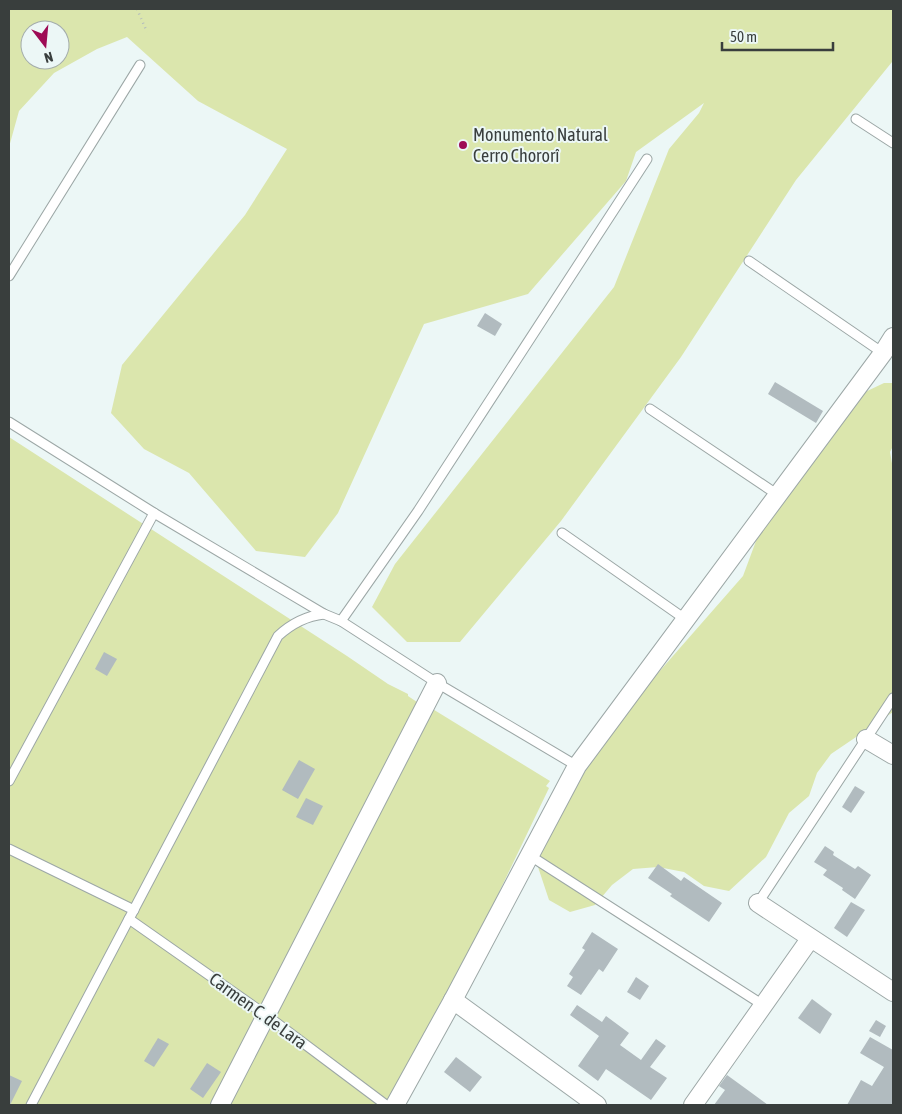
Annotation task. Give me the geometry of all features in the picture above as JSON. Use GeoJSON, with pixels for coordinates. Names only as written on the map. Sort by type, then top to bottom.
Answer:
{"type":"FeatureCollection","features":[{"type":"Feature","properties":{"kind":"street"},"geometry":{"type":"LineString","coordinates":[[395,1105],[454,1000],[577,766],[778,495],[888,357],[893,337]]}},
{"type":"Feature","properties":{"kind":"street"},"geometry":{"type":"LineString","coordinates":[[220,1105],[437,684]]}},
{"type":"Feature","properties":{"kind":"street"},"geometry":{"type":"LineString","coordinates":[[866,739],[893,756]]}},
{"type":"Feature","properties":{"kind":"street"},"geometry":{"type":"LineString","coordinates":[[758,903],[893,992]]}},
{"type":"Feature","properties":{"kind":"street"},"geometry":{"type":"LineString","coordinates":[[693,1105],[810,939]]}},
{"type":"Feature","properties":{"kind":"street"},"geometry":{"type":"LineString","coordinates":[[454,1000],[597,1105]]}},
{"type":"Feature","properties":{"kind":"lane"},"geometry":{"type":"LineString","coordinates":[[9,276],[140,65]]}},
{"type":"Feature","properties":{"kind":"lane"},"geometry":{"type":"LineString","coordinates":[[856,119],[893,143]]}},
{"type":"Feature","properties":{"kind":"lane"},"geometry":{"type":"LineString","coordinates":[[341,621],[418,511],[647,160]]}},
{"type":"Feature","properties":{"kind":"lane"},"geometry":{"type":"LineString","coordinates":[[749,261],[888,357]]}},
{"type":"Feature","properties":{"kind":"lane"},"geometry":{"type":"LineString","coordinates":[[650,409],[778,495]]}},
{"type":"Feature","properties":{"kind":"lane"},"geometry":{"type":"LineString","coordinates":[[9,422],[154,514],[324,614],[341,621],[437,684],[577,766]]}},
{"type":"Feature","properties":{"kind":"lane"},"geometry":{"type":"LineString","coordinates":[[9,781],[154,514]]}},
{"type":"Feature","properties":{"kind":"lane"},"geometry":{"type":"LineString","coordinates":[[562,533],[686,619]]}},
{"type":"Feature","properties":{"kind":"lane"},"geometry":{"type":"LineString","coordinates":[[31,1105],[278,636],[288,627],[299,621],[314,615],[324,614]]}},
{"type":"Feature","properties":{"kind":"lane"},"geometry":{"type":"LineString","coordinates":[[758,903],[893,698]]}},
{"type":"Feature","properties":{"kind":"lane"},"geometry":{"type":"LineString","coordinates":[[9,849],[134,910]]}},
{"type":"Feature","properties":{"kind":"lane"},"geometry":{"type":"LineString","coordinates":[[529,855],[763,1006]]}},
{"type":"Feature","properties":{"kind":"lane","name":"Carmen C. de Lara"},"geometry":{"type":"LineString","coordinates":[[129,919],[266,1015],[386,1105]]}},
{"type":"Feature","properties":{"kind":"path"},"geometry":{"type":"LineString","coordinates":[[137,9],[147,32]]}},
{"type":"Feature","properties":{"kind":"green space"},"geometry":{"type":"Polygon","coordinates":[[[9,9],[893,9],[892,62],[796,180],[681,357],[561,521],[460,642],[407,642],[372,607],[395,564],[614,287],[669,149],[699,113],[704,103],[636,152],[626,181],[528,294],[424,324],[338,513],[305,557],[256,551],[189,473],[144,449],[111,413],[122,365],[245,215],[287,149],[198,101],[127,37],[97,49],[70,64],[70,20],[20,20],[20,70],[59,70],[54,73],[19,111],[9,147],[9,9]]]}},
{"type":"Feature","properties":{"kind":"green space"},"geometry":{"type":"Polygon","coordinates":[[[884,383],[893,383],[893,446],[890,452],[893,469],[893,712],[831,754],[817,773],[809,796],[789,813],[766,857],[729,891],[704,886],[684,872],[658,867],[633,869],[612,885],[595,905],[570,912],[549,900],[533,852],[535,825],[626,707],[743,576],[769,506],[863,393],[884,383]]]}},
{"type":"Feature","properties":{"kind":"green space"},"geometry":{"type":"Polygon","coordinates":[[[9,437],[388,684],[408,694],[408,696],[429,710],[431,708],[550,781],[546,786],[549,788],[397,1105],[9,1105],[9,437]]]}},
{"type":"Feature","properties":{"kind":"building"},"geometry":{"type":"Polygon","coordinates":[[[485,313],[502,324],[495,336],[477,326],[485,313]]]}},
{"type":"Feature","properties":{"kind":"building"},"geometry":{"type":"Polygon","coordinates":[[[775,382],[823,411],[816,423],[768,394],[775,382]]]}},
{"type":"Feature","properties":{"kind":"building"},"geometry":{"type":"Polygon","coordinates":[[[104,652],[117,659],[107,676],[95,669],[104,652]]]}},
{"type":"Feature","properties":{"kind":"building"},"geometry":{"type":"Polygon","coordinates":[[[299,760],[315,769],[298,799],[282,790],[299,760]]]}},
{"type":"Feature","properties":{"kind":"building"},"geometry":{"type":"Polygon","coordinates":[[[855,786],[865,792],[851,813],[842,807],[855,786]]]}},
{"type":"Feature","properties":{"kind":"building"},"geometry":{"type":"Polygon","coordinates":[[[306,798],[323,806],[313,825],[296,817],[306,798]]]}},
{"type":"Feature","properties":{"kind":"building"},"geometry":{"type":"Polygon","coordinates":[[[825,846],[834,852],[833,855],[855,869],[858,866],[871,875],[855,899],[842,890],[843,888],[823,875],[827,870],[814,862],[825,846]]]}},
{"type":"Feature","properties":{"kind":"building"},"geometry":{"type":"Polygon","coordinates":[[[658,864],[681,881],[684,877],[722,903],[709,922],[670,896],[672,894],[648,878],[658,864]]]}},
{"type":"Feature","properties":{"kind":"building"},"geometry":{"type":"Polygon","coordinates":[[[851,902],[865,910],[847,937],[834,928],[851,902]]]}},
{"type":"Feature","properties":{"kind":"building"},"geometry":{"type":"Polygon","coordinates":[[[592,932],[618,949],[603,972],[599,969],[581,995],[567,986],[573,977],[569,974],[585,950],[582,948],[592,932]]]}},
{"type":"Feature","properties":{"kind":"building"},"geometry":{"type":"Polygon","coordinates":[[[636,977],[649,986],[640,1000],[627,992],[636,977]]]}},
{"type":"Feature","properties":{"kind":"building"},"geometry":{"type":"Polygon","coordinates":[[[812,999],[832,1014],[820,1034],[798,1018],[812,999]]]}},
{"type":"Feature","properties":{"kind":"building"},"geometry":{"type":"Polygon","coordinates":[[[577,1005],[602,1022],[606,1016],[629,1033],[620,1045],[641,1060],[656,1039],[666,1046],[650,1067],[667,1078],[651,1100],[606,1069],[598,1081],[578,1066],[599,1036],[570,1015],[577,1005]]]}},
{"type":"Feature","properties":{"kind":"building"},"geometry":{"type":"Polygon","coordinates":[[[876,1020],[886,1026],[880,1037],[869,1031],[876,1020]]]}},
{"type":"Feature","properties":{"kind":"building"},"geometry":{"type":"Polygon","coordinates":[[[870,1037],[893,1050],[893,1105],[847,1105],[861,1080],[872,1086],[884,1067],[860,1053],[870,1037]]]}},
{"type":"Feature","properties":{"kind":"building"},"geometry":{"type":"Polygon","coordinates":[[[158,1038],[169,1044],[154,1067],[144,1061],[158,1038]]]}},
{"type":"Feature","properties":{"kind":"building"},"geometry":{"type":"Polygon","coordinates":[[[456,1057],[482,1077],[470,1092],[444,1072],[456,1057]]]}},
{"type":"Feature","properties":{"kind":"building"},"geometry":{"type":"Polygon","coordinates":[[[207,1063],[221,1072],[203,1098],[190,1089],[207,1063]]]}},
{"type":"Feature","properties":{"kind":"building"},"geometry":{"type":"Polygon","coordinates":[[[9,1075],[22,1081],[10,1105],[9,1105],[9,1075]]]}},
{"type":"Feature","properties":{"kind":"building"},"geometry":{"type":"Polygon","coordinates":[[[727,1075],[768,1105],[714,1105],[725,1090],[719,1086],[727,1075]]]}},
{"type":"Feature","properties":{"kind":"place","name":"Monumento Natural Cerro Chororî"},"geometry":{"type":"Point","coordinates":[463,145]}}]}
